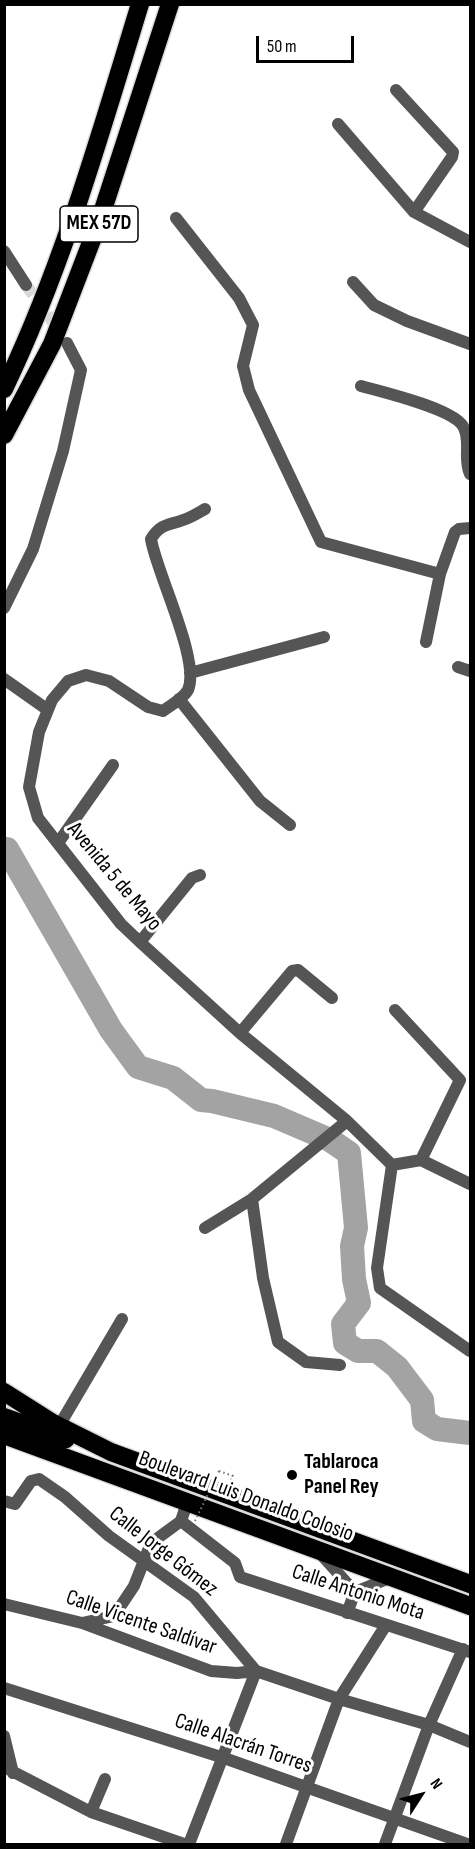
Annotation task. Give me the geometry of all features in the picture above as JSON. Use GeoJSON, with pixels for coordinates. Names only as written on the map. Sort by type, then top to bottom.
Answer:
{"type":"FeatureCollection","features":[{"type":"Feature","properties":{"kind":"highway","name":"MEX 57D"},"geometry":{"type":"LineString","coordinates":[[4,389],[33,329],[80,202],[140,4]]}},
{"type":"Feature","properties":{"kind":"highway","name":"MEX 57D"},"geometry":{"type":"LineString","coordinates":[[4,435],[52,344],[100,219],[170,4]]}},
{"type":"Feature","properties":{"kind":"highway","name":"Boulevard Luis Donaldo Colosio"},"geometry":{"type":"LineString","coordinates":[[4,1392],[59,1426],[111,1452],[471,1584]]}},
{"type":"Feature","properties":{"kind":"highway"},"geometry":{"type":"LineString","coordinates":[[4,1418],[111,1452]]}},
{"type":"Feature","properties":{"kind":"highway","name":"Boulevard Luis Donaldo Colosio"},"geometry":{"type":"LineString","coordinates":[[4,1435],[471,1606]]}},
{"type":"Feature","properties":{"kind":"street"},"geometry":{"type":"LineString","coordinates":[[396,90],[453,152],[452,157],[414,212]]}},
{"type":"Feature","properties":{"kind":"street"},"geometry":{"type":"LineString","coordinates":[[338,124],[414,212],[471,242]]}},
{"type":"Feature","properties":{"kind":"street"},"geometry":{"type":"LineString","coordinates":[[176,218],[239,298],[254,326],[243,366],[249,390],[321,542],[440,574]]}},
{"type":"Feature","properties":{"kind":"street"},"geometry":{"type":"LineString","coordinates":[[4,251],[26,285]]}},
{"type":"Feature","properties":{"kind":"street"},"geometry":{"type":"LineString","coordinates":[[352,282],[374,305],[407,321],[462,343],[471,344]]}},
{"type":"Feature","properties":{"kind":"street"},"geometry":{"type":"LineString","coordinates":[[4,608],[33,549],[63,451],[81,370],[67,343]]}},
{"type":"Feature","properties":{"kind":"street"},"geometry":{"type":"LineString","coordinates":[[361,386],[442,412],[460,422],[466,432],[466,466],[471,474]]}},
{"type":"Feature","properties":{"kind":"street"},"geometry":{"type":"LineString","coordinates":[[205,509],[182,521],[167,523],[158,528],[151,539],[170,593],[190,673],[186,693],[179,699],[260,801],[290,825]]}},
{"type":"Feature","properties":{"kind":"street"},"geometry":{"type":"LineString","coordinates":[[426,642],[440,574],[455,532],[459,529],[471,528]]}},
{"type":"Feature","properties":{"kind":"street"},"geometry":{"type":"LineString","coordinates":[[190,673],[324,637]]}},
{"type":"Feature","properties":{"kind":"street"},"geometry":{"type":"LineString","coordinates":[[458,667],[471,671]]}},
{"type":"Feature","properties":{"kind":"street","name":"Avenida 5 de Mayo"},"geometry":{"type":"LineString","coordinates":[[179,699],[163,711],[148,707],[109,681],[86,675],[68,681],[52,700],[39,732],[29,787],[38,819],[121,924],[240,1033],[346,1122],[392,1165]]}},
{"type":"Feature","properties":{"kind":"street"},"geometry":{"type":"LineString","coordinates":[[4,679],[48,710]]}},
{"type":"Feature","properties":{"kind":"street"},"geometry":{"type":"LineString","coordinates":[[58,843],[113,765]]}},
{"type":"Feature","properties":{"kind":"street"},"geometry":{"type":"LineString","coordinates":[[140,942],[192,878],[200,875]]}},
{"type":"Feature","properties":{"kind":"street"},"geometry":{"type":"LineString","coordinates":[[240,1033],[292,971],[298,970],[332,998]]}},
{"type":"Feature","properties":{"kind":"street"},"geometry":{"type":"LineString","coordinates":[[395,1011],[460,1080],[421,1160]]}},
{"type":"Feature","properties":{"kind":"street"},"geometry":{"type":"LineString","coordinates":[[205,1228],[252,1199],[346,1122]]}},
{"type":"Feature","properties":{"kind":"street"},"geometry":{"type":"LineString","coordinates":[[471,1184],[421,1160],[392,1165],[377,1268],[380,1288],[471,1351]]}},
{"type":"Feature","properties":{"kind":"street"},"geometry":{"type":"LineString","coordinates":[[252,1199],[263,1278],[278,1342],[306,1362],[340,1365]]}},
{"type":"Feature","properties":{"kind":"street"},"geometry":{"type":"LineString","coordinates":[[59,1426],[122,1318]]}},
{"type":"Feature","properties":{"kind":"street","name":"Calle Jorge Gómez"},"geometry":{"type":"LineString","coordinates":[[4,1501],[15,1504],[31,1481],[39,1479],[65,1497],[109,1536],[146,1560],[194,1597],[256,1671]]}},
{"type":"Feature","properties":{"kind":"street"},"geometry":{"type":"LineString","coordinates":[[82,1623],[114,1616],[134,1586],[151,1543],[182,1521],[187,1503]]}},
{"type":"Feature","properties":{"kind":"street","name":"Calle Antonio Mota"},"geometry":{"type":"LineString","coordinates":[[182,1521],[235,1563],[240,1576],[467,1651],[429,1725],[385,1845]]}},
{"type":"Feature","properties":{"kind":"street"},"geometry":{"type":"LineString","coordinates":[[315,1548],[355,1592]]}},
{"type":"Feature","properties":{"kind":"street"},"geometry":{"type":"LineString","coordinates":[[347,1612],[355,1592],[392,1577]]}},
{"type":"Feature","properties":{"kind":"street","name":"Calle Vicente Saldívar"},"geometry":{"type":"LineString","coordinates":[[4,1604],[82,1623],[211,1671],[237,1673],[256,1671],[339,1700],[429,1725],[471,1742]]}},
{"type":"Feature","properties":{"kind":"street"},"geometry":{"type":"LineString","coordinates":[[286,1845],[339,1700],[386,1625]]}},
{"type":"Feature","properties":{"kind":"street"},"geometry":{"type":"LineString","coordinates":[[189,1845],[256,1671]]}},
{"type":"Feature","properties":{"kind":"street","name":"Calle Alacrán Torres"},"geometry":{"type":"LineString","coordinates":[[4,1688],[224,1758],[467,1845]]}},
{"type":"Feature","properties":{"kind":"street"},"geometry":{"type":"LineString","coordinates":[[4,1736],[9,1770],[91,1812],[184,1845]]}},
{"type":"Feature","properties":{"kind":"street"},"geometry":{"type":"LineString","coordinates":[[91,1812],[105,1779]]}},
{"type":"Feature","properties":{"kind":"path"},"geometry":{"type":"LineString","coordinates":[[195,1521],[219,1470]]}},
{"type":"Feature","properties":{"kind":"waterway"},"geometry":{"type":"LineString","coordinates":[[7,849],[111,1030],[138,1067],[173,1078],[201,1100],[274,1116],[330,1140],[349,1153],[356,1228],[352,1246],[354,1279],[359,1303],[343,1324],[345,1343],[358,1351],[377,1351],[397,1367],[422,1400],[424,1421],[437,1429],[470,1433]]}},
{"type":"Feature","properties":{"kind":"tunnel"},"geometry":{"type":"LineString","coordinates":[[26,285],[60,332]]}},
{"type":"Feature","properties":{"kind":"place","name":"Tablaroca Panel Rey"},"geometry":{"type":"Point","coordinates":[292,1475]}}]}
